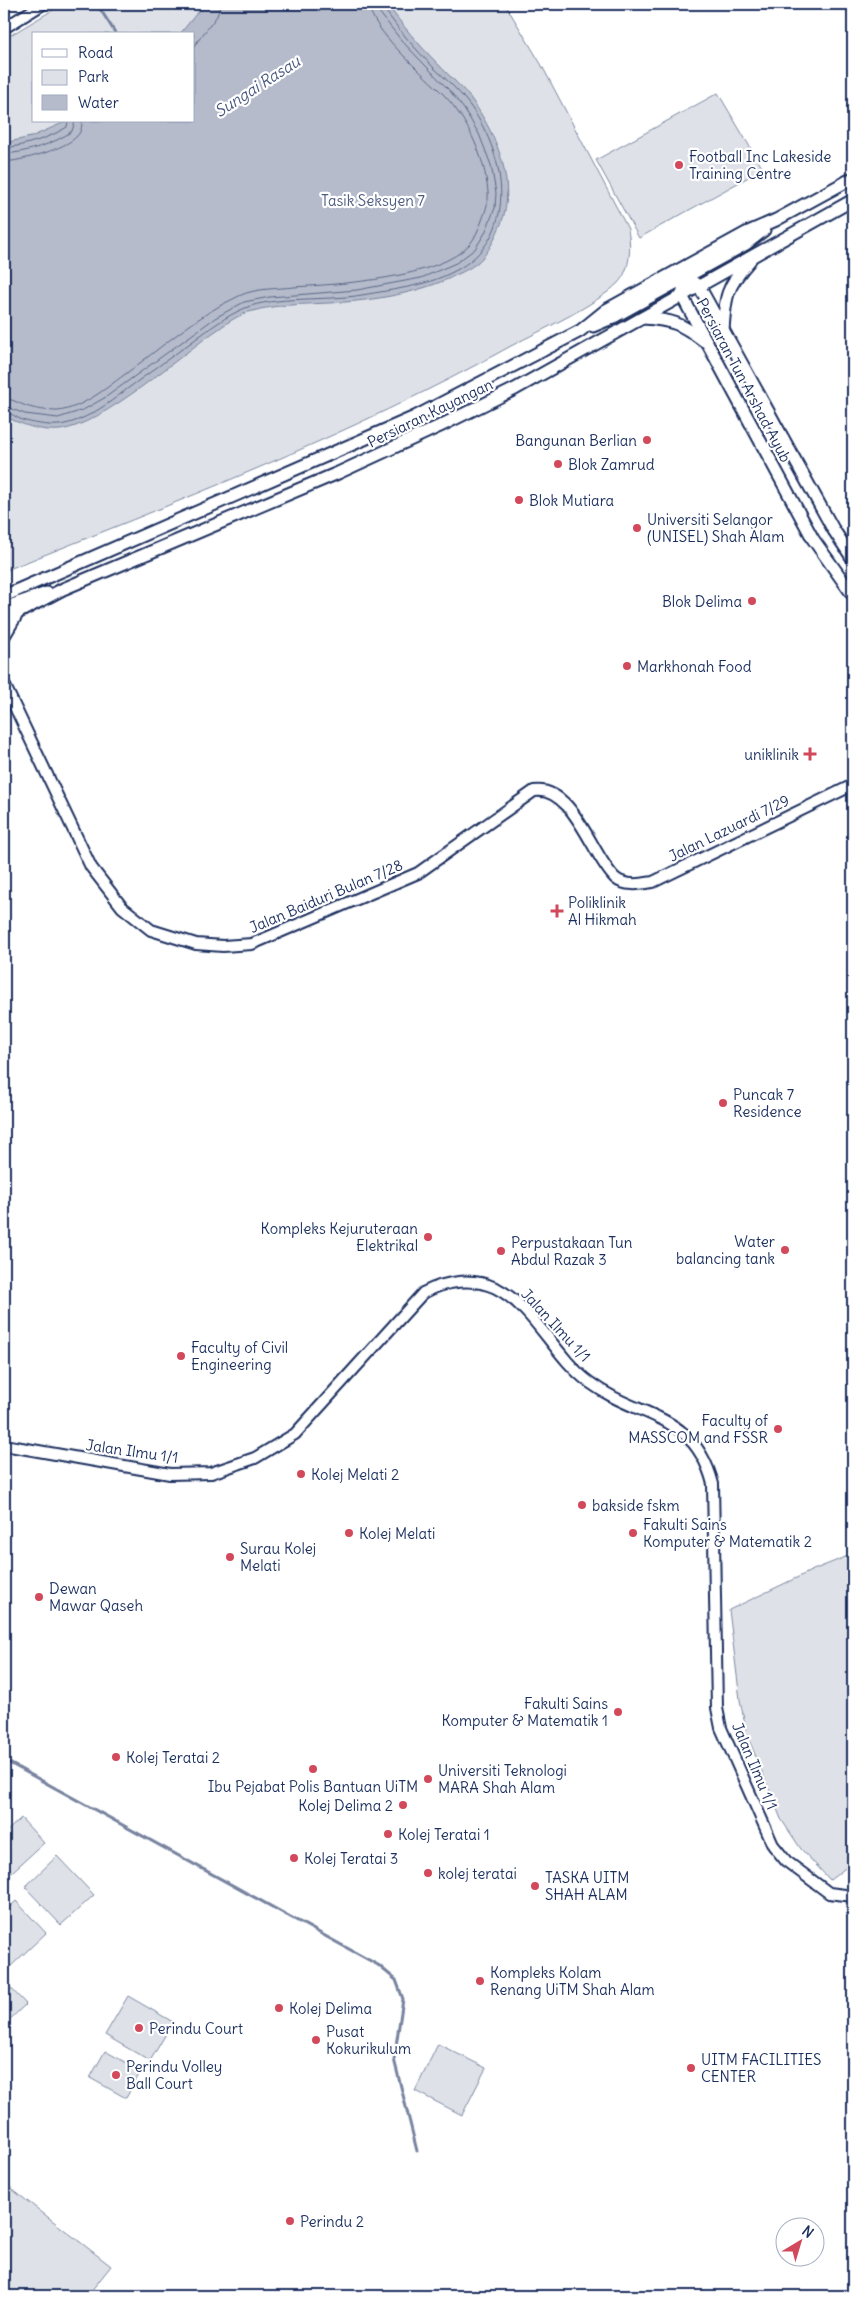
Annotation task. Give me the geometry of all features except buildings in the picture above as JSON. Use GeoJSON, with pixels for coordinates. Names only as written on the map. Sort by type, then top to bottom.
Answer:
{"type":"FeatureCollection","features":[{"type":"Feature","properties":{"kind":"main road","name":"Persiaran Kayangan"},"geometry":{"type":"LineString","coordinates":[[4,596],[415,417],[580,331],[606,310],[746,233],[776,220],[853,178]]}},
{"type":"Feature","properties":{"kind":"main road","name":"Persiaran Kayangan"},"geometry":{"type":"LineString","coordinates":[[4,620],[63,589],[338,473],[515,389],[853,200]]}},
{"type":"Feature","properties":{"kind":"main road"},"geometry":{"type":"LineString","coordinates":[[580,331],[612,318],[746,244],[776,220]]}},
{"type":"Feature","properties":{"kind":"main road"},"geometry":{"type":"LineString","coordinates":[[723,331],[726,293],[740,271],[758,252]]}},
{"type":"Feature","properties":{"kind":"main road","name":"Persiaran Tun Arshad Ayub"},"geometry":{"type":"LineString","coordinates":[[853,559],[833,529],[699,286],[685,278],[682,296],[813,539],[853,595]]}},
{"type":"Feature","properties":{"kind":"main road"},"geometry":{"type":"LineString","coordinates":[[643,318],[667,320],[685,326],[708,344]]}},
{"type":"Feature","properties":{"kind":"main road"},"geometry":{"type":"LineString","coordinates":[[4,608],[36,595],[63,589]]}},
{"type":"Feature","properties":{"kind":"main road"},"geometry":{"type":"LineString","coordinates":[[4,636],[17,614]]}},
{"type":"Feature","properties":{"kind":"street"},"geometry":{"type":"LineString","coordinates":[[4,28],[43,4]]}},
{"type":"Feature","properties":{"kind":"street","name":"Jalan Baiduri Bulan 7/28"},"geometry":{"type":"LineString","coordinates":[[4,684],[91,867],[122,907],[151,930],[196,944],[223,946],[252,944],[418,873],[534,791],[540,790],[558,797],[567,805],[616,878]]}},
{"type":"Feature","properties":{"kind":"street","name":"Jalan Lazuardi 7/29"},"geometry":{"type":"LineString","coordinates":[[616,878],[631,884],[653,882],[853,785]]}},
{"type":"Feature","properties":{"kind":"street","name":"Jalan Ilmu 1/1"},"geometry":{"type":"LineString","coordinates":[[4,1445],[170,1474],[211,1473],[255,1458],[295,1434],[322,1401],[423,1294],[439,1284],[451,1282],[481,1283],[495,1288],[510,1297],[561,1356],[583,1377],[607,1393],[681,1430],[695,1444],[708,1464],[713,1484],[717,1708],[721,1728],[773,1845],[786,1861],[829,1893],[850,1896]]}},
{"type":"Feature","properties":{"kind":"green space","name":"Tasik Seksyen 7"},"geometry":{"type":"Polygon","coordinates":[[[63,4],[505,4],[541,64],[628,229],[630,250],[628,265],[618,283],[582,309],[387,410],[197,494],[4,571],[4,39],[63,4]]]}},
{"type":"Feature","properties":{"kind":"green space","name":"Football Inc Lakeside Training Centre"},"geometry":{"type":"Polygon","coordinates":[[[718,93],[763,169],[639,238],[596,160],[718,93]]]}},
{"type":"Feature","properties":{"kind":"green space"},"geometry":{"type":"Polygon","coordinates":[[[853,1554],[853,1862],[830,1880],[801,1849],[781,1819],[747,1735],[740,1700],[729,1610],[813,1570],[853,1554]]]}},
{"type":"Feature","properties":{"kind":"green space"},"geometry":{"type":"Polygon","coordinates":[[[21,1818],[44,1843],[12,1872],[4,1863],[4,1834],[21,1818]]]}},
{"type":"Feature","properties":{"kind":"green space"},"geometry":{"type":"Polygon","coordinates":[[[57,1856],[94,1895],[61,1925],[25,1887],[57,1856]]]}},
{"type":"Feature","properties":{"kind":"green space"},"geometry":{"type":"Polygon","coordinates":[[[16,1901],[46,1933],[10,1967],[4,1960],[4,1912],[16,1901]]]}},
{"type":"Feature","properties":{"kind":"green space"},"geometry":{"type":"Polygon","coordinates":[[[4,1981],[26,2004],[4,2025],[4,1981]]]}},
{"type":"Feature","properties":{"kind":"green space","name":"Perindu Court"},"geometry":{"type":"Polygon","coordinates":[[[128,1996],[173,2022],[150,2061],[105,2035],[128,1996]]]}},
{"type":"Feature","properties":{"kind":"green space"},"geometry":{"type":"Polygon","coordinates":[[[438,2044],[486,2068],[462,2115],[415,2091],[438,2044]]]}},
{"type":"Feature","properties":{"kind":"green space","name":"Perindu Volley Ball Court"},"geometry":{"type":"Polygon","coordinates":[[[105,2051],[141,2071],[126,2098],[90,2078],[105,2051]]]}},
{"type":"Feature","properties":{"kind":"green space"},"geometry":{"type":"Polygon","coordinates":[[[4,2183],[111,2266],[87,2296],[4,2296],[4,2183]]]}},
{"type":"Feature","properties":{"kind":"water","name":"Tasik Seksyen 7"},"geometry":{"type":"Polygon","coordinates":[[[204,4],[387,4],[417,42],[470,98],[490,131],[497,146],[506,177],[507,193],[501,224],[491,246],[480,261],[448,279],[426,287],[380,298],[302,304],[249,312],[223,326],[142,387],[98,416],[78,425],[60,430],[45,430],[10,419],[4,416],[4,143],[31,137],[65,122],[195,122],[195,32],[182,32],[204,4]]]}},
{"type":"Feature","properties":{"kind":"waterway","name":"Sungai Rasau"},"geometry":{"type":"LineString","coordinates":[[97,4],[115,32]]}},
{"type":"Feature","properties":{"kind":"waterway"},"geometry":{"type":"LineString","coordinates":[[4,1760],[378,1965],[396,1980],[403,1999],[394,2059],[417,2151]]}},
{"type":"Feature","properties":{"kind":"place","name":"Football Inc Lakeside Training Centre"},"geometry":{"type":"Point","coordinates":[679,165]}},
{"type":"Feature","properties":{"kind":"place","name":"Bangunan Berlian"},"geometry":{"type":"Point","coordinates":[647,440]}},
{"type":"Feature","properties":{"kind":"place","name":"Blok Zamrud"},"geometry":{"type":"Point","coordinates":[558,464]}},
{"type":"Feature","properties":{"kind":"place","name":"Blok Mutiara"},"geometry":{"type":"Point","coordinates":[519,500]}},
{"type":"Feature","properties":{"kind":"place","name":"Universiti Selangor (UNISEL) Shah Alam"},"geometry":{"type":"Point","coordinates":[637,528]}},
{"type":"Feature","properties":{"kind":"place","name":"Blok Delima"},"geometry":{"type":"Point","coordinates":[752,601]}},
{"type":"Feature","properties":{"kind":"place","name":"Markhonah Food"},"geometry":{"type":"Point","coordinates":[627,666]}},
{"type":"Feature","properties":{"kind":"place","name":"uniklinik"},"geometry":{"type":"Point","coordinates":[810,754]}},
{"type":"Feature","properties":{"kind":"place","name":"Poliklinik Al Hikmah"},"geometry":{"type":"Point","coordinates":[557,911]}},
{"type":"Feature","properties":{"kind":"place","name":"Puncak 7 Residence"},"geometry":{"type":"Point","coordinates":[723,1103]}},
{"type":"Feature","properties":{"kind":"place","name":"Kompleks Kejuruteraan Elektrikal"},"geometry":{"type":"Point","coordinates":[428,1237]}},
{"type":"Feature","properties":{"kind":"place","name":"Water balancing tank"},"geometry":{"type":"Point","coordinates":[785,1250]}},
{"type":"Feature","properties":{"kind":"place","name":"Perpustakaan Tun Abdul Razak 3"},"geometry":{"type":"Point","coordinates":[501,1251]}},
{"type":"Feature","properties":{"kind":"place","name":"Faculty of Civil Engineering"},"geometry":{"type":"Point","coordinates":[181,1356]}},
{"type":"Feature","properties":{"kind":"place","name":"Faculty of MASSCOM and FSSR"},"geometry":{"type":"Point","coordinates":[778,1429]}},
{"type":"Feature","properties":{"kind":"place","name":"Kolej Melati 2"},"geometry":{"type":"Point","coordinates":[301,1474]}},
{"type":"Feature","properties":{"kind":"place","name":"bakside fskm"},"geometry":{"type":"Point","coordinates":[582,1505]}},
{"type":"Feature","properties":{"kind":"place","name":"Kolej Melati"},"geometry":{"type":"Point","coordinates":[349,1533]}},
{"type":"Feature","properties":{"kind":"place","name":"Fakulti Sains Komputer & Matematik 2"},"geometry":{"type":"Point","coordinates":[633,1533]}},
{"type":"Feature","properties":{"kind":"place","name":"Surau Kolej Melati"},"geometry":{"type":"Point","coordinates":[230,1557]}},
{"type":"Feature","properties":{"kind":"place","name":"Dewan Mawar Qaseh"},"geometry":{"type":"Point","coordinates":[39,1597]}},
{"type":"Feature","properties":{"kind":"place","name":"Fakulti Sains Komputer & Matematik 1"},"geometry":{"type":"Point","coordinates":[618,1712]}},
{"type":"Feature","properties":{"kind":"place","name":"Kolej Teratai 2"},"geometry":{"type":"Point","coordinates":[116,1757]}},
{"type":"Feature","properties":{"kind":"place","name":"Ibu Pejabat Polis Bantuan UiTM"},"geometry":{"type":"Point","coordinates":[313,1769]}},
{"type":"Feature","properties":{"kind":"place","name":"Universiti Teknologi MARA Shah Alam"},"geometry":{"type":"Point","coordinates":[428,1779]}},
{"type":"Feature","properties":{"kind":"place","name":"Kolej Delima 2"},"geometry":{"type":"Point","coordinates":[403,1805]}},
{"type":"Feature","properties":{"kind":"place","name":"Kolej Teratai 1"},"geometry":{"type":"Point","coordinates":[388,1834]}},
{"type":"Feature","properties":{"kind":"place","name":"Kolej Teratai 3"},"geometry":{"type":"Point","coordinates":[294,1858]}},
{"type":"Feature","properties":{"kind":"place","name":"kolej teratai"},"geometry":{"type":"Point","coordinates":[428,1873]}},
{"type":"Feature","properties":{"kind":"place","name":"TASKA UITM SHAH ALAM"},"geometry":{"type":"Point","coordinates":[535,1886]}},
{"type":"Feature","properties":{"kind":"place","name":"Kompleks Kolam Renang UiTM Shah Alam"},"geometry":{"type":"Point","coordinates":[480,1981]}},
{"type":"Feature","properties":{"kind":"place","name":"Kolej Delima"},"geometry":{"type":"Point","coordinates":[279,2008]}},
{"type":"Feature","properties":{"kind":"place","name":"Perindu Court"},"geometry":{"type":"Point","coordinates":[139,2028]}},
{"type":"Feature","properties":{"kind":"place","name":"Pusat Kokurikulum"},"geometry":{"type":"Point","coordinates":[316,2040]}},
{"type":"Feature","properties":{"kind":"place","name":"UITM FACILITIES CENTER"},"geometry":{"type":"Point","coordinates":[691,2068]}},
{"type":"Feature","properties":{"kind":"place","name":"Perindu Volley Ball Court"},"geometry":{"type":"Point","coordinates":[116,2075]}},
{"type":"Feature","properties":{"kind":"place","name":"Perindu 2"},"geometry":{"type":"Point","coordinates":[290,2221]}}]}
